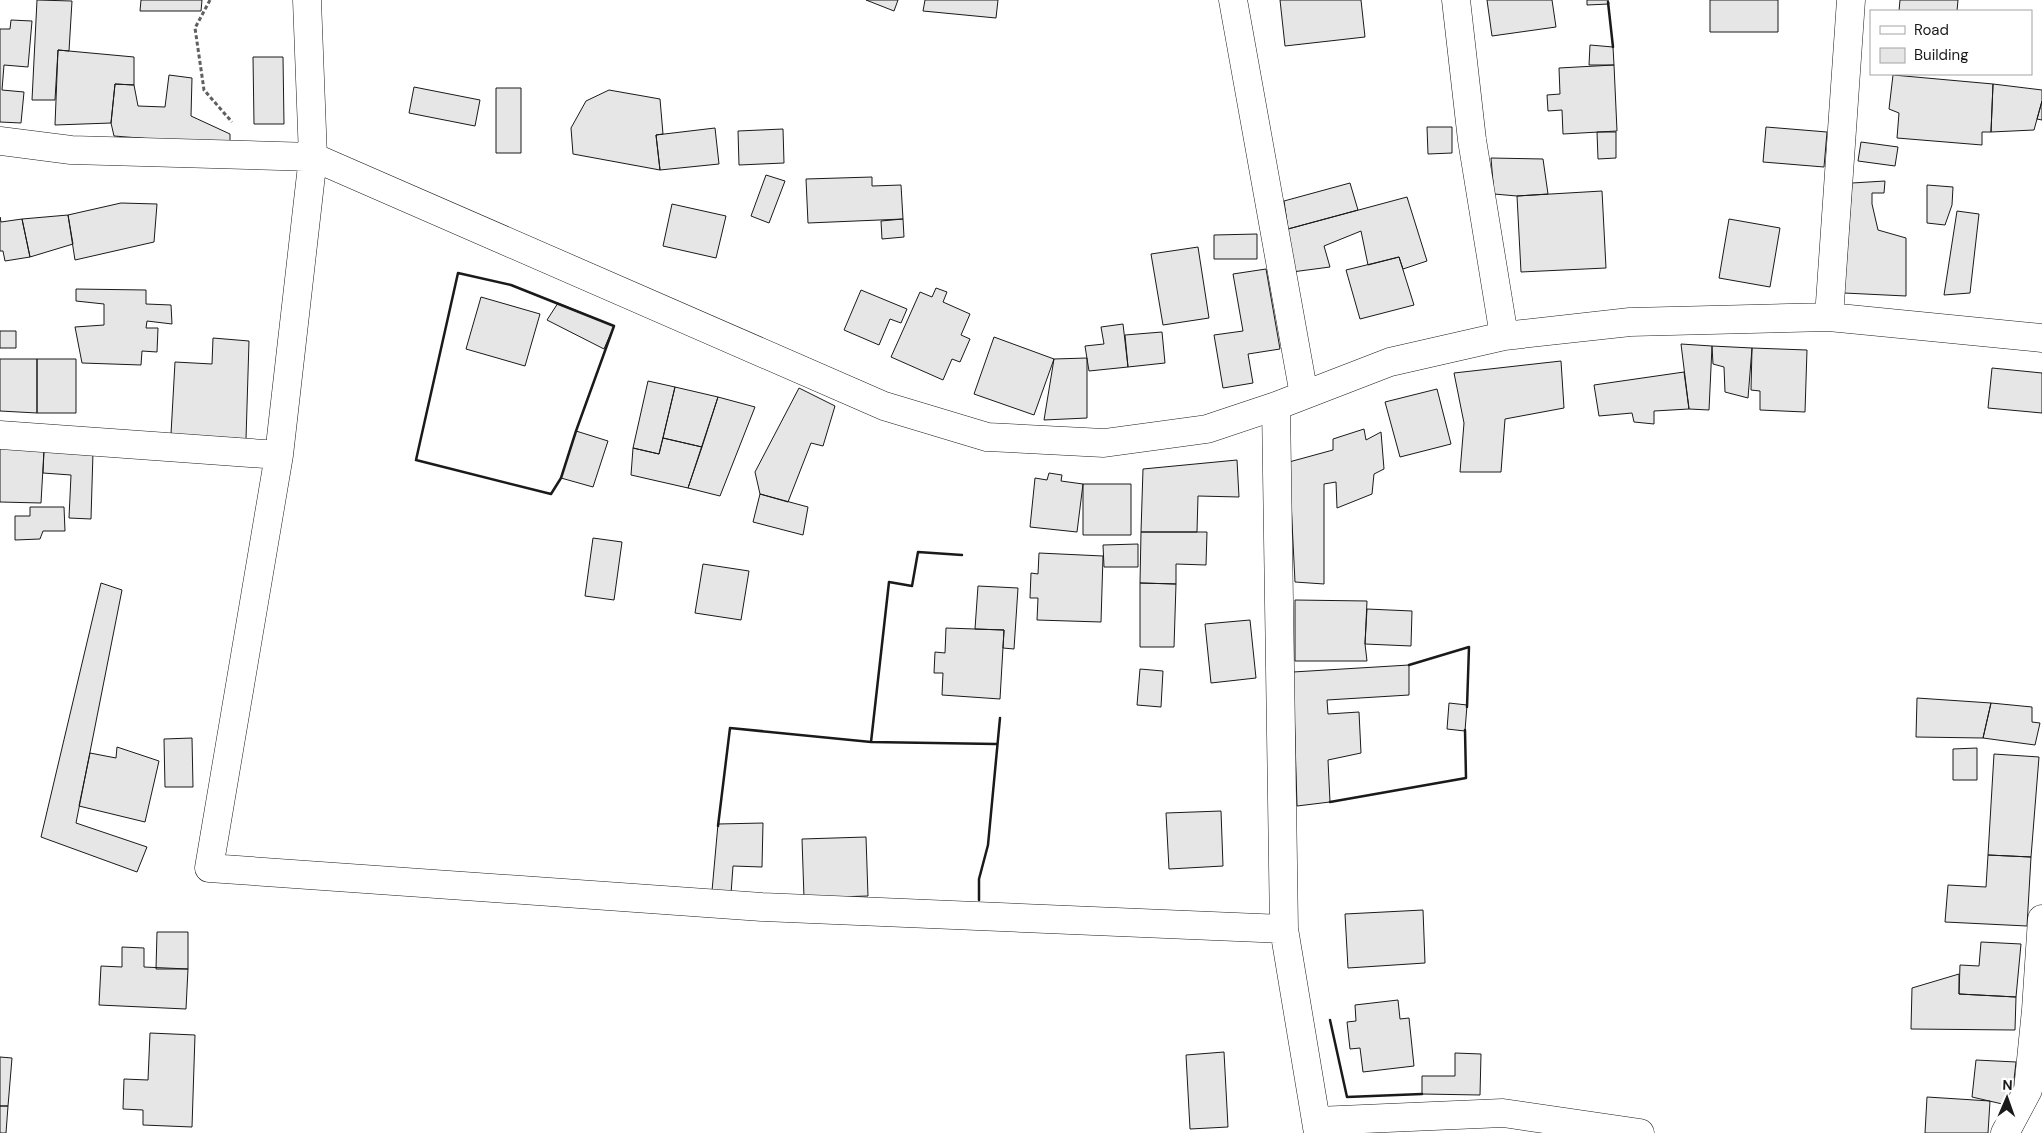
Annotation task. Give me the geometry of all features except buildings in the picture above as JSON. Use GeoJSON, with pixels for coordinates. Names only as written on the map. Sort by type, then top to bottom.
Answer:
{"type":"FeatureCollection","features":[{"type":"Feature","properties":{"kind":"street"},"geometry":{"type":"LineString","coordinates":[[307,0],[313,157],[279,455],[208,868],[762,907],[1284,929]]}},
{"type":"Feature","properties":{"kind":"street"},"geometry":{"type":"LineString","coordinates":[[1234,0],[1304,395]]}},
{"type":"Feature","properties":{"kind":"street"},"geometry":{"type":"LineString","coordinates":[[1456,0],[1472,140],[1504,336]]}},
{"type":"Feature","properties":{"kind":"street"},"geometry":{"type":"LineString","coordinates":[[1829,317],[1850,0]]}},
{"type":"Feature","properties":{"kind":"street"},"geometry":{"type":"LineString","coordinates":[[0,141],[71,150],[313,157],[884,406],[987,437],[1104,443],[1207,429],[1276,406],[1390,362],[1504,336],[1630,322],[1829,317],[2042,338]]}},
{"type":"Feature","properties":{"kind":"street"},"geometry":{"type":"LineString","coordinates":[[1276,406],[1284,929],[1317,1127],[1503,1113],[1640,1133]]}},
{"type":"Feature","properties":{"kind":"street"},"geometry":{"type":"LineString","coordinates":[[0,435],[279,455]]}},
{"type":"Feature","properties":{"kind":"street"},"geometry":{"type":"LineString","coordinates":[[2006,1133],[2028,1090],[2042,919]]}},
{"type":"Feature","properties":{"kind":"path"},"geometry":{"type":"LineString","coordinates":[[210,0],[195,28],[204,90],[259,154]]}},
{"type":"Feature","properties":{"kind":"wall"},"geometry":{"type":"LineString","coordinates":[[1608,2],[1613,47]]}},
{"type":"Feature","properties":{"kind":"wall"},"geometry":{"type":"LineString","coordinates":[[458,273],[511,285],[614,326],[561,478],[551,494],[416,460],[458,273]]}},
{"type":"Feature","properties":{"kind":"wall"},"geometry":{"type":"LineString","coordinates":[[871,742],[889,582],[912,586],[918,552],[962,555]]}},
{"type":"Feature","properties":{"kind":"wall"},"geometry":{"type":"LineString","coordinates":[[1409,665],[1469,647],[1467,707]]}},
{"type":"Feature","properties":{"kind":"wall"},"geometry":{"type":"LineString","coordinates":[[979,900],[979,879],[988,845],[1000,718]]}},
{"type":"Feature","properties":{"kind":"wall"},"geometry":{"type":"LineString","coordinates":[[718,826],[730,728],[871,742],[996,744]]}},
{"type":"Feature","properties":{"kind":"wall"},"geometry":{"type":"LineString","coordinates":[[1330,802],[1466,778],[1465,730]]}},
{"type":"Feature","properties":{"kind":"wall"},"geometry":{"type":"LineString","coordinates":[[1330,1020],[1347,1097],[1422,1094]]}}]}
